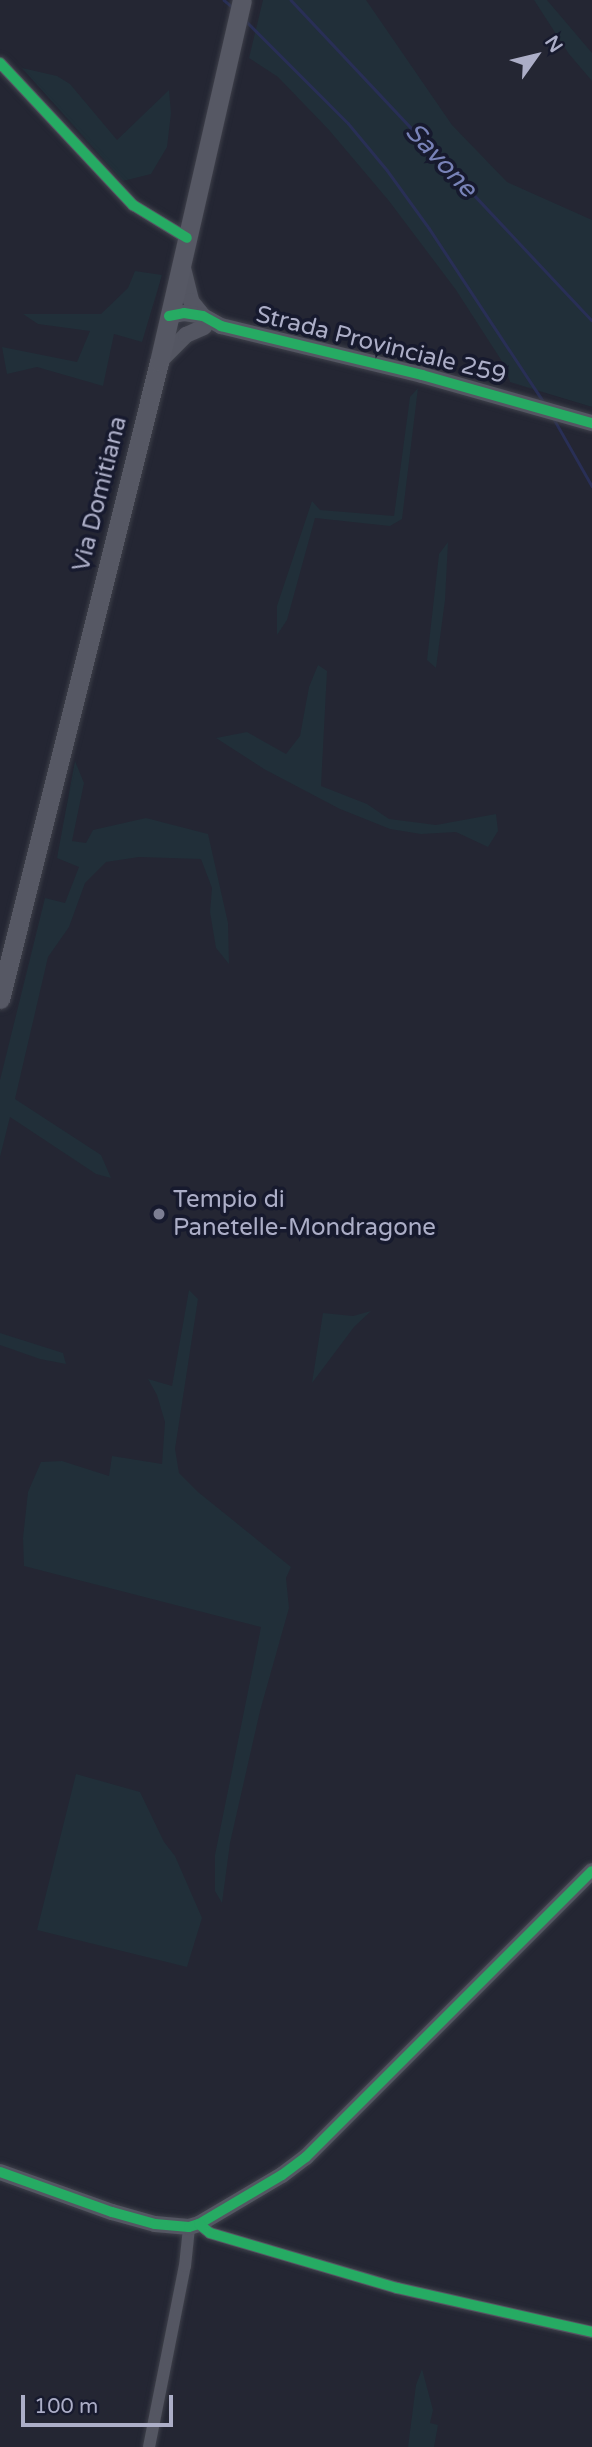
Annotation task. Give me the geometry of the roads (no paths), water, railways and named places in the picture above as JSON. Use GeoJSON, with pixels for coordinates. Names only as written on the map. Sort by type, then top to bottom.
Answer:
{"type":"FeatureCollection","features":[{"type":"Feature","properties":{"kind":"main road","name":"Via Domitiana"},"geometry":{"type":"LineString","coordinates":[[0,999],[159,362],[242,0]]}},
{"type":"Feature","properties":{"kind":"street"},"geometry":{"type":"LineString","coordinates":[[0,63],[133,205],[187,238]]}},
{"type":"Feature","properties":{"kind":"street"},"geometry":{"type":"LineString","coordinates":[[159,362],[186,335],[209,323],[191,302],[184,283],[182,260]]}},
{"type":"Feature","properties":{"kind":"street","name":"Strada Provinciale 259"},"geometry":{"type":"LineString","coordinates":[[169,316],[184,313],[209,323],[422,375],[592,422]]}},
{"type":"Feature","properties":{"kind":"street"},"geometry":{"type":"LineString","coordinates":[[149,2447],[194,2226],[282,2175],[306,2157],[592,1871]]}},
{"type":"Feature","properties":{"kind":"street"},"geometry":{"type":"LineString","coordinates":[[0,2172],[112,2212],[155,2224],[194,2226],[397,2288],[592,2332]]}},
{"type":"Feature","properties":{"kind":"waterway"},"geometry":{"type":"LineString","coordinates":[[224,0],[232,7]]}},
{"type":"Feature","properties":{"kind":"waterway","name":"Savone"},"geometry":{"type":"LineString","coordinates":[[291,0],[592,320]]}},
{"type":"Feature","properties":{"kind":"waterway"},"geometry":{"type":"LineString","coordinates":[[244,19],[348,123],[387,170],[429,228],[543,401]]}},
{"type":"Feature","properties":{"kind":"waterway"},"geometry":{"type":"LineString","coordinates":[[554,419],[592,486]]}},
{"type":"Feature","properties":{"kind":"place","name":"Tempio di Panetelle-Mondragone"},"geometry":{"type":"Point","coordinates":[159,1214]}}]}
